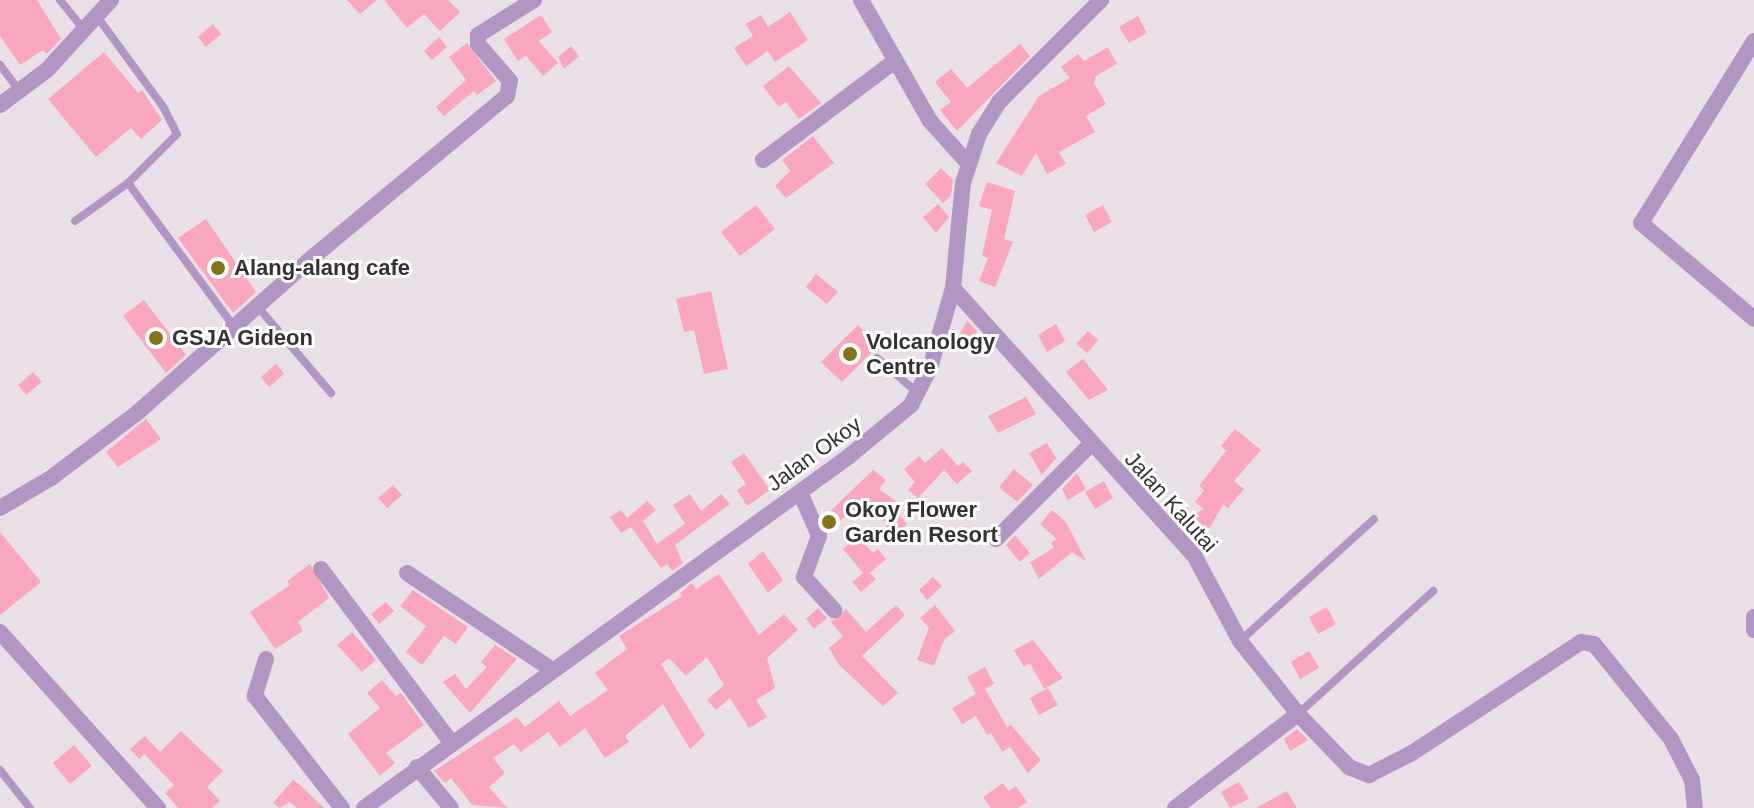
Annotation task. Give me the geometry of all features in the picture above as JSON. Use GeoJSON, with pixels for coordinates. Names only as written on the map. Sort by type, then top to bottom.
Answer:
{"type":"FeatureCollection","features":[{"type":"Feature","properties":{"kind":"street"},"geometry":{"type":"LineString","coordinates":[[0,105],[47,70],[111,0]]}},
{"type":"Feature","properties":{"kind":"street"},"geometry":{"type":"LineString","coordinates":[[0,508],[90,450],[507,96],[510,81],[478,44],[478,35],[534,0]]}},
{"type":"Feature","properties":{"kind":"street"},"geometry":{"type":"LineString","coordinates":[[861,0],[930,121],[968,163]]}},
{"type":"Feature","properties":{"kind":"street","name":"Jalan Okoy"},"geometry":{"type":"LineString","coordinates":[[365,808],[551,669],[879,434],[919,394],[953,288],[968,163],[1000,101],[1101,0]]}},
{"type":"Feature","properties":{"kind":"street"},"geometry":{"type":"LineString","coordinates":[[1754,41],[1641,223],[1754,319]]}},
{"type":"Feature","properties":{"kind":"street"},"geometry":{"type":"LineString","coordinates":[[763,160],[895,61]]}},
{"type":"Feature","properties":{"kind":"street","name":"Jalan Kalutai"},"geometry":{"type":"LineString","coordinates":[[953,288],[1090,445],[1195,557],[1240,641],[1298,714],[1349,767],[1369,775],[1454,729],[1581,642],[1594,644],[1682,757],[1695,808]]}},
{"type":"Feature","properties":{"kind":"street"},"geometry":{"type":"LineString","coordinates":[[996,539],[1090,445]]}},
{"type":"Feature","properties":{"kind":"street"},"geometry":{"type":"LineString","coordinates":[[800,492],[819,536],[804,577],[834,610]]}},
{"type":"Feature","properties":{"kind":"street"},"geometry":{"type":"LineString","coordinates":[[321,569],[451,742]]}},
{"type":"Feature","properties":{"kind":"street"},"geometry":{"type":"LineString","coordinates":[[407,573],[551,669]]}},
{"type":"Feature","properties":{"kind":"street"},"geometry":{"type":"LineString","coordinates":[[1754,617],[1754,630]]}},
{"type":"Feature","properties":{"kind":"street"},"geometry":{"type":"LineString","coordinates":[[0,632],[158,808]]}},
{"type":"Feature","properties":{"kind":"street"},"geometry":{"type":"LineString","coordinates":[[266,659],[255,696],[342,808]]}},
{"type":"Feature","properties":{"kind":"street"},"geometry":{"type":"LineString","coordinates":[[1175,808],[1298,714]]}},
{"type":"Feature","properties":{"kind":"street"},"geometry":{"type":"LineString","coordinates":[[417,767],[451,808]]}},
{"type":"Feature","properties":{"kind":"lane"},"geometry":{"type":"LineString","coordinates":[[60,0],[83,28]]}},
{"type":"Feature","properties":{"kind":"lane"},"geometry":{"type":"LineString","coordinates":[[75,221],[128,183],[177,132],[95,14]]}},
{"type":"Feature","properties":{"kind":"lane"},"geometry":{"type":"LineString","coordinates":[[0,65],[18,89]]}},
{"type":"Feature","properties":{"kind":"lane"},"geometry":{"type":"LineString","coordinates":[[128,183],[235,328]]}},
{"type":"Feature","properties":{"kind":"lane"},"geometry":{"type":"LineString","coordinates":[[258,307],[331,393]]}},
{"type":"Feature","properties":{"kind":"lane"},"geometry":{"type":"LineString","coordinates":[[877,358],[919,394]]}},
{"type":"Feature","properties":{"kind":"lane"},"geometry":{"type":"LineString","coordinates":[[1240,641],[1374,519]]}},
{"type":"Feature","properties":{"kind":"lane"},"geometry":{"type":"LineString","coordinates":[[1298,714],[1433,591]]}},
{"type":"Feature","properties":{"kind":"lane"},"geometry":{"type":"LineString","coordinates":[[0,770],[30,808]]}},
{"type":"Feature","properties":{"kind":"building"},"geometry":{"type":"Polygon","coordinates":[[[0,0],[37,0],[61,39],[47,54],[43,50],[20,65],[0,36],[0,0]]]}},
{"type":"Feature","properties":{"kind":"building"},"geometry":{"type":"Polygon","coordinates":[[[347,0],[377,0],[360,14],[347,0]]]}},
{"type":"Feature","properties":{"kind":"building"},"geometry":{"type":"Polygon","coordinates":[[[384,0],[448,0],[460,12],[440,31],[424,14],[407,28],[384,0]]]}},
{"type":"Feature","properties":{"kind":"building"},"geometry":{"type":"Polygon","coordinates":[[[790,12],[808,40],[775,62],[768,51],[746,66],[734,48],[753,36],[746,24],[761,15],[768,27],[790,12]]]}},
{"type":"Feature","properties":{"kind":"building"},"geometry":{"type":"Polygon","coordinates":[[[541,15],[552,32],[539,41],[558,63],[543,76],[526,56],[518,61],[504,39],[541,15]]]}},
{"type":"Feature","properties":{"kind":"building"},"geometry":{"type":"Polygon","coordinates":[[[1138,16],[1147,33],[1129,43],[1119,27],[1138,16]]]}},
{"type":"Feature","properties":{"kind":"building"},"geometry":{"type":"Polygon","coordinates":[[[213,24],[221,34],[206,47],[198,37],[213,24]]]}},
{"type":"Feature","properties":{"kind":"building"},"geometry":{"type":"Polygon","coordinates":[[[439,37],[447,47],[432,60],[424,51],[439,37]]]}},
{"type":"Feature","properties":{"kind":"building"},"geometry":{"type":"Polygon","coordinates":[[[467,43],[496,81],[477,95],[474,91],[444,116],[436,107],[466,80],[449,57],[467,43]]]}},
{"type":"Feature","properties":{"kind":"building"},"geometry":{"type":"Polygon","coordinates":[[[1020,44],[1030,56],[957,131],[940,110],[951,102],[935,82],[951,69],[967,88],[1020,44]]]}},
{"type":"Feature","properties":{"kind":"building"},"geometry":{"type":"Polygon","coordinates":[[[571,46],[579,56],[564,69],[558,57],[571,46]]]}},
{"type":"Feature","properties":{"kind":"building"},"geometry":{"type":"Polygon","coordinates":[[[1108,47],[1117,64],[1096,76],[1094,83],[1106,104],[1086,116],[1095,132],[1059,152],[1066,164],[1047,174],[1036,153],[1022,176],[996,163],[1039,96],[1070,78],[1061,67],[1078,54],[1084,61],[1108,47]]]}},
{"type":"Feature","properties":{"kind":"building"},"geometry":{"type":"Polygon","coordinates":[[[104,52],[138,93],[142,90],[162,120],[141,139],[131,128],[96,157],[48,99],[104,52]]]}},
{"type":"Feature","properties":{"kind":"building"},"geometry":{"type":"Polygon","coordinates":[[[789,66],[821,103],[799,119],[786,102],[779,107],[763,86],[789,66]]]}},
{"type":"Feature","properties":{"kind":"building"},"geometry":{"type":"Polygon","coordinates":[[[813,136],[834,163],[786,198],[775,186],[790,171],[782,160],[813,136]]]}},
{"type":"Feature","properties":{"kind":"building"},"geometry":{"type":"Polygon","coordinates":[[[941,168],[953,180],[951,196],[943,203],[925,184],[941,168]]]}},
{"type":"Feature","properties":{"kind":"building"},"geometry":{"type":"Polygon","coordinates":[[[987,182],[1015,191],[1004,239],[1013,242],[995,287],[979,281],[988,258],[982,256],[992,210],[979,206],[987,182]]]}},
{"type":"Feature","properties":{"kind":"building"},"geometry":{"type":"Polygon","coordinates":[[[938,204],[949,217],[936,233],[923,217],[938,204]]]}},
{"type":"Feature","properties":{"kind":"building"},"geometry":{"type":"Polygon","coordinates":[[[756,205],[775,229],[740,256],[721,232],[756,205]]]}},
{"type":"Feature","properties":{"kind":"building"},"geometry":{"type":"Polygon","coordinates":[[[1103,205],[1112,222],[1094,232],[1085,215],[1103,205]]]}},
{"type":"Feature","properties":{"kind":"building","name":"Alang-alang cafe"},"geometry":{"type":"Polygon","coordinates":[[[206,219],[256,292],[233,313],[178,238],[206,219]]]}},
{"type":"Feature","properties":{"kind":"building"},"geometry":{"type":"Polygon","coordinates":[[[816,274],[838,292],[827,304],[806,287],[816,274]]]}},
{"type":"Feature","properties":{"kind":"building"},"geometry":{"type":"Polygon","coordinates":[[[711,291],[728,369],[704,374],[694,330],[684,332],[676,299],[711,291]]]}},
{"type":"Feature","properties":{"kind":"building","name":"GSJA Gideon"},"geometry":{"type":"Polygon","coordinates":[[[144,300],[186,355],[166,373],[123,316],[144,300]]]}},
{"type":"Feature","properties":{"kind":"building"},"geometry":{"type":"Polygon","coordinates":[[[967,320],[977,331],[969,348],[956,342],[967,320]]]}},
{"type":"Feature","properties":{"kind":"building"},"geometry":{"type":"Polygon","coordinates":[[[1056,324],[1065,341],[1047,352],[1038,335],[1056,324]]]}},
{"type":"Feature","properties":{"kind":"building","name":"Volcanology Centre"},"geometry":{"type":"Polygon","coordinates":[[[858,325],[878,346],[842,382],[821,362],[858,325]]]}},
{"type":"Feature","properties":{"kind":"building"},"geometry":{"type":"Polygon","coordinates":[[[1088,331],[1098,340],[1087,353],[1076,344],[1088,331]]]}},
{"type":"Feature","properties":{"kind":"building"},"geometry":{"type":"Polygon","coordinates":[[[1083,359],[1108,390],[1089,400],[1066,372],[1083,359]]]}},
{"type":"Feature","properties":{"kind":"building"},"geometry":{"type":"Polygon","coordinates":[[[276,364],[284,374],[269,387],[261,377],[276,364]]]}},
{"type":"Feature","properties":{"kind":"building"},"geometry":{"type":"Polygon","coordinates":[[[33,372],[42,382],[26,395],[18,385],[33,372]]]}},
{"type":"Feature","properties":{"kind":"building"},"geometry":{"type":"Polygon","coordinates":[[[1026,397],[1036,414],[998,433],[988,416],[1026,397]]]}},
{"type":"Feature","properties":{"kind":"building"},"geometry":{"type":"Polygon","coordinates":[[[146,419],[161,439],[118,467],[106,452],[146,419]]]}},
{"type":"Feature","properties":{"kind":"building"},"geometry":{"type":"Polygon","coordinates":[[[1235,429],[1261,450],[1234,481],[1244,489],[1228,508],[1223,505],[1210,527],[1192,537],[1182,521],[1204,509],[1195,502],[1204,490],[1199,486],[1226,451],[1221,446],[1235,429]]]}},
{"type":"Feature","properties":{"kind":"building"},"geometry":{"type":"Polygon","coordinates":[[[1047,443],[1056,458],[1042,475],[1029,453],[1047,443]]]}},
{"type":"Feature","properties":{"kind":"building"},"geometry":{"type":"Polygon","coordinates":[[[942,448],[958,466],[963,462],[972,471],[957,484],[944,470],[918,498],[908,490],[915,482],[904,469],[919,456],[925,463],[942,448]]]}},
{"type":"Feature","properties":{"kind":"building"},"geometry":{"type":"Polygon","coordinates":[[[744,453],[770,490],[747,506],[737,490],[746,484],[731,462],[744,453]]]}},
{"type":"Feature","properties":{"kind":"building"},"geometry":{"type":"Polygon","coordinates":[[[1014,469],[1033,485],[1017,502],[999,487],[1014,469]]]}},
{"type":"Feature","properties":{"kind":"building"},"geometry":{"type":"Polygon","coordinates":[[[873,470],[886,480],[879,489],[897,502],[893,508],[907,524],[892,538],[883,528],[888,524],[866,508],[859,515],[853,509],[829,531],[823,518],[873,470]]]}},
{"type":"Feature","properties":{"kind":"building"},"geometry":{"type":"Polygon","coordinates":[[[1077,473],[1086,489],[1068,500],[1062,489],[1077,473]]]}},
{"type":"Feature","properties":{"kind":"building"},"geometry":{"type":"Polygon","coordinates":[[[1104,481],[1113,498],[1095,509],[1085,492],[1104,481]]]}},
{"type":"Feature","properties":{"kind":"building"},"geometry":{"type":"Polygon","coordinates":[[[393,485],[402,495],[387,508],[378,498],[393,485]]]}},
{"type":"Feature","properties":{"kind":"building"},"geometry":{"type":"Polygon","coordinates":[[[690,494],[701,511],[721,494],[730,504],[675,545],[683,563],[672,571],[667,564],[661,568],[631,527],[621,533],[610,517],[621,510],[627,518],[647,501],[656,510],[643,521],[657,544],[685,524],[673,505],[690,494]]]}},
{"type":"Feature","properties":{"kind":"building"},"geometry":{"type":"Polygon","coordinates":[[[1052,510],[1066,522],[1086,561],[1072,552],[1039,579],[1030,562],[1054,548],[1051,543],[1057,539],[1040,524],[1052,510]]]}},
{"type":"Feature","properties":{"kind":"building"},"geometry":{"type":"Polygon","coordinates":[[[0,532],[41,582],[0,615],[0,532]]]}},
{"type":"Feature","properties":{"kind":"building"},"geometry":{"type":"Polygon","coordinates":[[[1015,535],[1030,553],[1020,562],[1006,545],[1015,535]]]}},
{"type":"Feature","properties":{"kind":"building"},"geometry":{"type":"Polygon","coordinates":[[[858,536],[873,553],[878,549],[886,559],[870,573],[876,579],[861,592],[852,582],[863,573],[843,549],[858,536]]]}},
{"type":"Feature","properties":{"kind":"building"},"geometry":{"type":"Polygon","coordinates":[[[763,551],[783,580],[768,593],[748,564],[763,551]]]}},
{"type":"Feature","properties":{"kind":"building"},"geometry":{"type":"Polygon","coordinates":[[[310,564],[329,598],[298,622],[303,631],[275,649],[250,612],[290,585],[287,581],[310,564]]]}},
{"type":"Feature","properties":{"kind":"building"},"geometry":{"type":"Polygon","coordinates":[[[719,574],[759,635],[784,614],[798,630],[767,658],[775,688],[756,700],[767,717],[749,728],[730,698],[716,710],[707,700],[724,685],[707,657],[686,676],[669,658],[661,664],[705,735],[690,749],[663,704],[625,736],[629,742],[605,758],[585,728],[560,747],[548,732],[521,752],[514,744],[493,758],[505,773],[489,787],[507,808],[472,805],[451,778],[445,783],[434,771],[517,717],[525,727],[559,701],[570,716],[608,690],[595,673],[627,649],[619,636],[682,596],[680,593],[692,583],[696,589],[719,574]]]}},
{"type":"Feature","properties":{"kind":"building"},"geometry":{"type":"Polygon","coordinates":[[[933,577],[942,586],[927,600],[919,590],[933,577]]]}},
{"type":"Feature","properties":{"kind":"building"},"geometry":{"type":"Polygon","coordinates":[[[413,590],[468,627],[456,644],[444,636],[422,665],[406,652],[426,626],[400,606],[413,590]]]}},
{"type":"Feature","properties":{"kind":"building"},"geometry":{"type":"Polygon","coordinates":[[[386,602],[394,611],[379,624],[371,614],[386,602]]]}},
{"type":"Feature","properties":{"kind":"building"},"geometry":{"type":"Polygon","coordinates":[[[896,605],[905,615],[862,656],[898,693],[883,706],[839,665],[829,648],[843,636],[831,622],[846,609],[866,632],[896,605]]]}},
{"type":"Feature","properties":{"kind":"building"},"geometry":{"type":"Polygon","coordinates":[[[935,605],[955,631],[944,640],[934,666],[917,660],[929,628],[920,618],[935,605]]]}},
{"type":"Feature","properties":{"kind":"building"},"geometry":{"type":"Polygon","coordinates":[[[1327,607],[1336,624],[1318,634],[1309,617],[1327,607]]]}},
{"type":"Feature","properties":{"kind":"building"},"geometry":{"type":"Polygon","coordinates":[[[818,608],[827,618],[814,629],[806,619],[818,608]]]}},
{"type":"Feature","properties":{"kind":"building"},"geometry":{"type":"Polygon","coordinates":[[[352,632],[376,660],[362,672],[337,645],[352,632]]]}},
{"type":"Feature","properties":{"kind":"building"},"geometry":{"type":"Polygon","coordinates":[[[1033,640],[1063,678],[1044,689],[1030,663],[1024,667],[1014,650],[1033,640]]]}},
{"type":"Feature","properties":{"kind":"building"},"geometry":{"type":"Polygon","coordinates":[[[495,645],[517,659],[470,713],[443,682],[455,674],[466,689],[487,667],[481,662],[495,645]]]}},
{"type":"Feature","properties":{"kind":"building"},"geometry":{"type":"Polygon","coordinates":[[[1309,651],[1319,668],[1300,679],[1291,662],[1309,651]]]}},
{"type":"Feature","properties":{"kind":"building"},"geometry":{"type":"Polygon","coordinates":[[[985,667],[994,684],[976,694],[967,677],[985,667]]]}},
{"type":"Feature","properties":{"kind":"building"},"geometry":{"type":"Polygon","coordinates":[[[382,680],[396,696],[401,693],[424,725],[386,753],[395,763],[380,776],[348,734],[380,708],[367,693],[382,680]]]}},
{"type":"Feature","properties":{"kind":"building"},"geometry":{"type":"Polygon","coordinates":[[[1048,688],[1058,705],[1039,715],[1030,698],[1048,688]]]}},
{"type":"Feature","properties":{"kind":"building"},"geometry":{"type":"Polygon","coordinates":[[[985,689],[1007,727],[1011,725],[1041,760],[1028,773],[1010,747],[1002,752],[976,716],[962,724],[952,708],[985,689]]]}},
{"type":"Feature","properties":{"kind":"building"},"geometry":{"type":"Polygon","coordinates":[[[1297,729],[1308,740],[1290,751],[1284,739],[1297,729]]]}},
{"type":"Feature","properties":{"kind":"building"},"geometry":{"type":"Polygon","coordinates":[[[181,731],[223,771],[207,787],[220,801],[212,808],[178,808],[165,793],[174,785],[144,754],[139,759],[130,749],[145,736],[160,752],[181,731]]]}},
{"type":"Feature","properties":{"kind":"building"},"geometry":{"type":"Polygon","coordinates":[[[74,745],[92,766],[70,784],[53,763],[74,745]]]}},
{"type":"Feature","properties":{"kind":"building"},"geometry":{"type":"Polygon","coordinates":[[[293,780],[324,808],[297,808],[290,802],[280,808],[273,803],[293,780]]]}},
{"type":"Feature","properties":{"kind":"building"},"geometry":{"type":"Polygon","coordinates":[[[1239,782],[1249,799],[1230,808],[1221,792],[1239,782]]]}},
{"type":"Feature","properties":{"kind":"building"},"geometry":{"type":"Polygon","coordinates":[[[1003,783],[1009,791],[1016,786],[1027,802],[1018,808],[991,808],[983,797],[1003,783]]]}},
{"type":"Feature","properties":{"kind":"building"},"geometry":{"type":"Polygon","coordinates":[[[1287,791],[1297,808],[1256,808],[1287,791]]]}},
{"type":"Feature","properties":{"kind":"place","name":"Alang-alang cafe"},"geometry":{"type":"Point","coordinates":[218,268]}},
{"type":"Feature","properties":{"kind":"place","name":"GSJA Gideon"},"geometry":{"type":"Point","coordinates":[156,338]}},
{"type":"Feature","properties":{"kind":"place","name":"Volcanology Centre"},"geometry":{"type":"Point","coordinates":[850,354]}},
{"type":"Feature","properties":{"kind":"place","name":"Okoy Flower Garden Resort"},"geometry":{"type":"Point","coordinates":[829,522]}}]}
